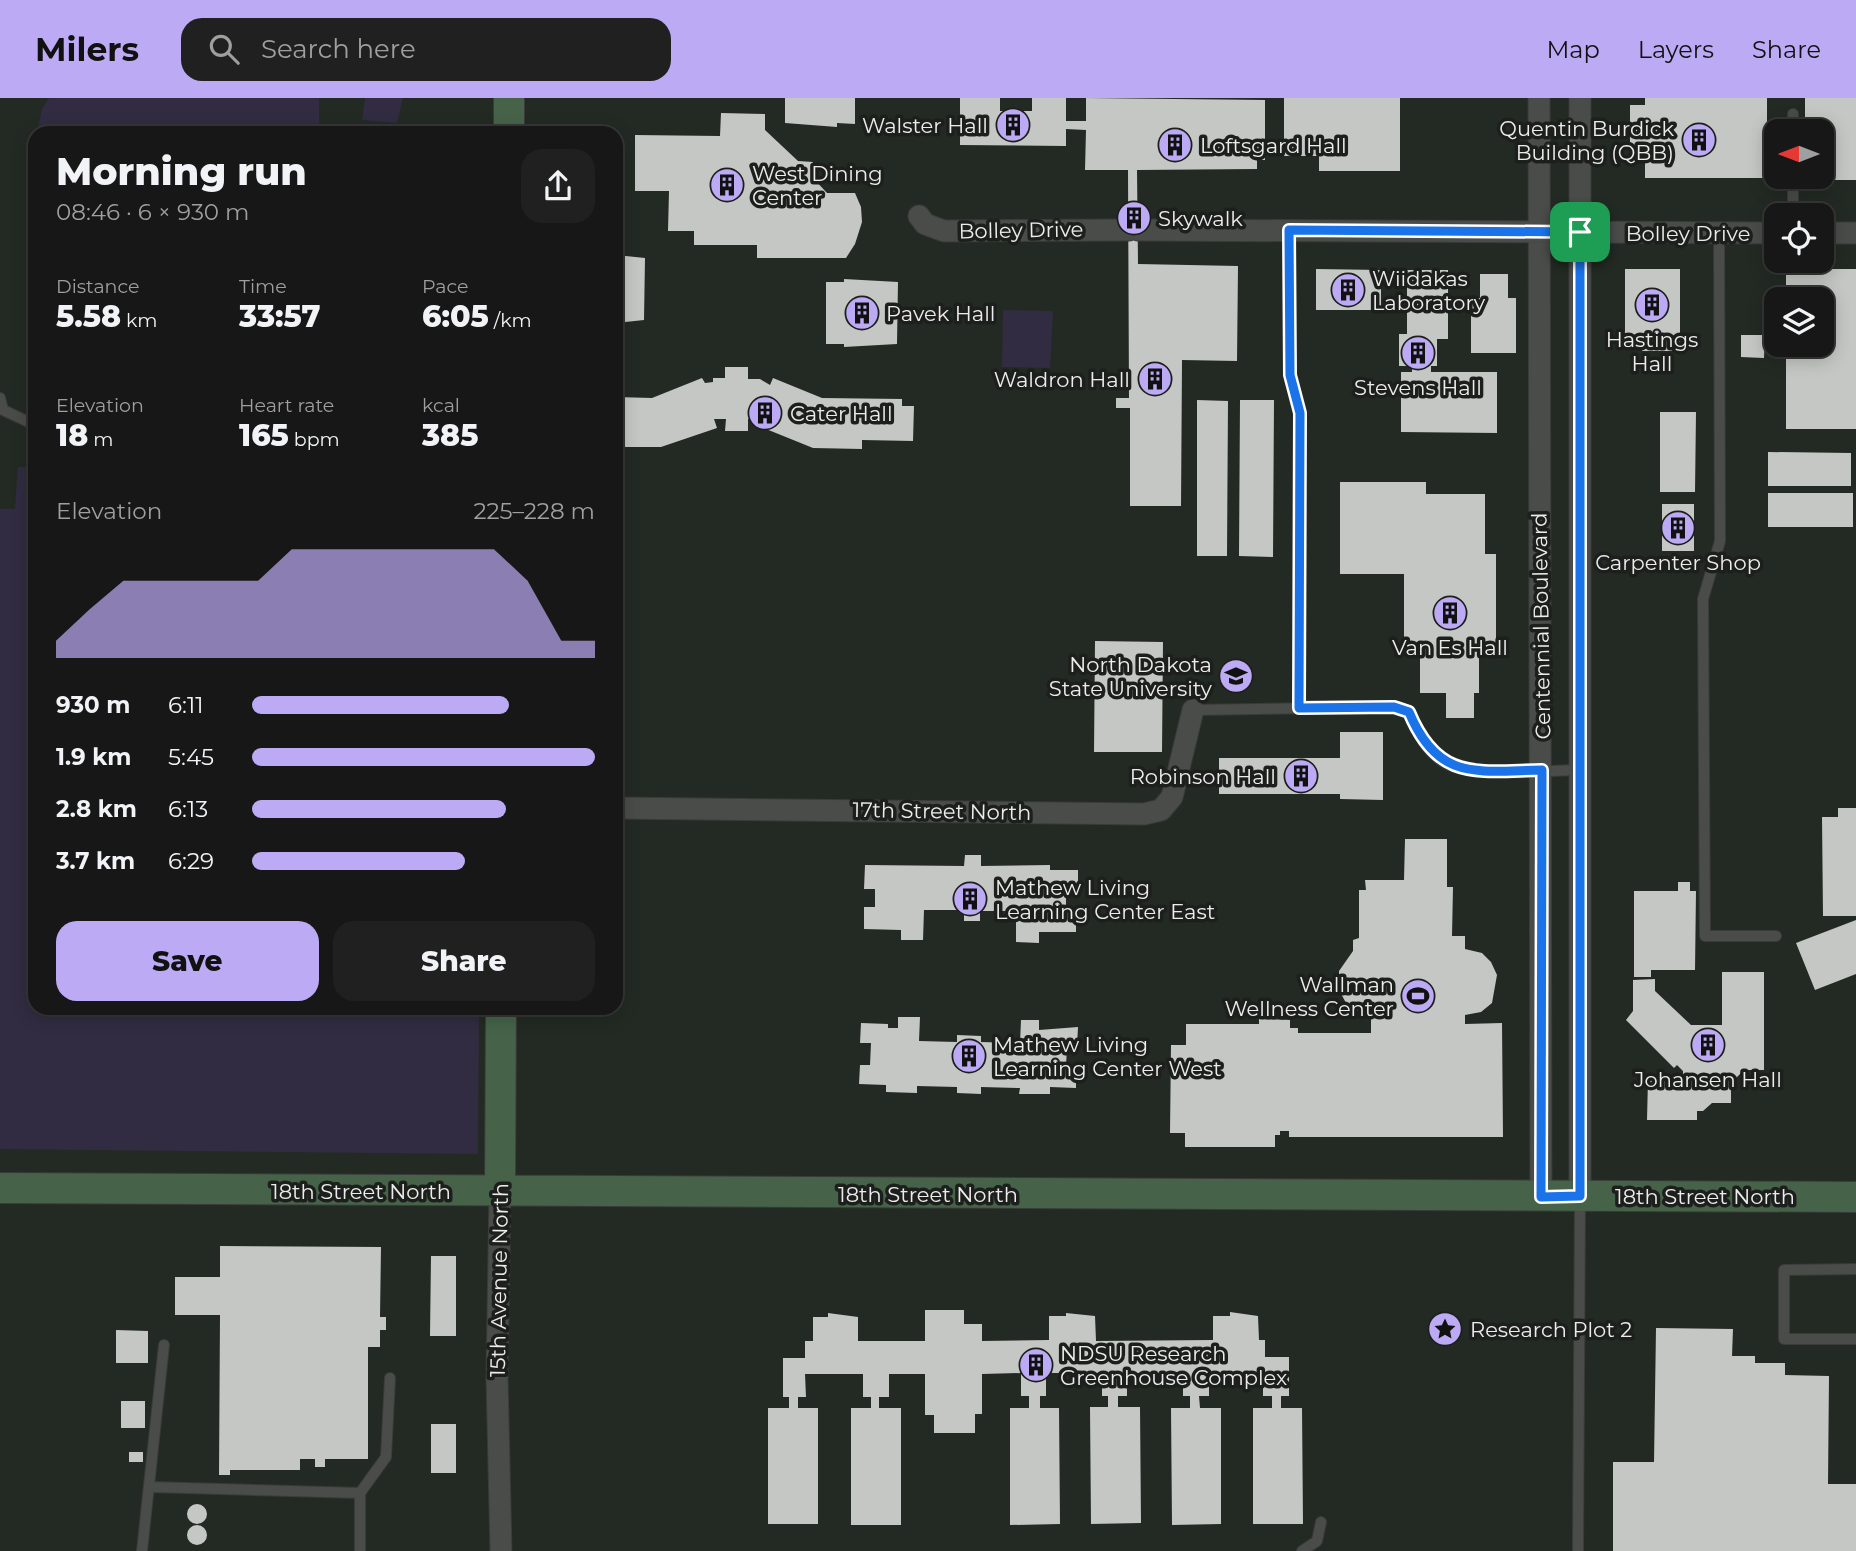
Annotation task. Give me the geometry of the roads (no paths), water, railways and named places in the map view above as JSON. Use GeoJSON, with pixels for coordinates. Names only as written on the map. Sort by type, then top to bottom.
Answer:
{"type":"FeatureCollection","features":[{"type":"Feature","properties":{"kind":"street"},"geometry":{"type":"LineString","coordinates":[[509,98],[509,126]]}},
{"type":"Feature","properties":{"kind":"street","name":"Centennial Boulevard"},"geometry":{"type":"LineString","coordinates":[[1539,98],[1541,1197]]}},
{"type":"Feature","properties":{"kind":"street","name":"Centennial Boulevard"},"geometry":{"type":"LineString","coordinates":[[1580,98],[1580,1196]]}},
{"type":"Feature","properties":{"kind":"street","name":"Bolley Drive"},"geometry":{"type":"LineString","coordinates":[[919,216],[925,224],[944,231],[1764,233]]}},
{"type":"Feature","properties":{"kind":"street"},"geometry":{"type":"LineString","coordinates":[[1834,233],[1856,233]]}},
{"type":"Feature","properties":{"kind":"street","name":"17th Street North"},"geometry":{"type":"LineString","coordinates":[[623,808],[1144,814],[1161,810],[1171,797],[1193,710]]}},
{"type":"Feature","properties":{"kind":"street","name":"15th Avenue North"},"geometry":{"type":"LineString","coordinates":[[501,1015],[497,1378],[501,1551]]}},
{"type":"Feature","properties":{"kind":"street","name":"18th Street North"},"geometry":{"type":"LineString","coordinates":[[0,1188],[1856,1197]]}},
{"type":"Feature","properties":{"kind":"lane"},"geometry":{"type":"LineString","coordinates":[[1793,114],[1793,119]]}},
{"type":"Feature","properties":{"kind":"lane"},"geometry":{"type":"LineString","coordinates":[[1289,230],[1290,375],[1300,413],[1299,708]]}},
{"type":"Feature","properties":{"kind":"lane"},"geometry":{"type":"LineString","coordinates":[[1719,233],[1720,541],[1703,600],[1705,936],[1776,936]]}},
{"type":"Feature","properties":{"kind":"lane"},"geometry":{"type":"LineString","coordinates":[[0,398],[3,410],[28,422]]}},
{"type":"Feature","properties":{"kind":"lane"},"geometry":{"type":"LineString","coordinates":[[1193,710],[1394,707],[1409,712],[1420,739],[1443,762],[1468,770],[1581,770]]}},
{"type":"Feature","properties":{"kind":"lane"},"geometry":{"type":"LineString","coordinates":[[1578,1551],[1580,1196]]}},
{"type":"Feature","properties":{"kind":"lane"},"geometry":{"type":"LineString","coordinates":[[1856,1269],[1784,1270],[1784,1339],[1856,1339]]}},
{"type":"Feature","properties":{"kind":"lane"},"geometry":{"type":"LineString","coordinates":[[142,1551],[151,1487],[164,1345]]}},
{"type":"Feature","properties":{"kind":"lane"},"geometry":{"type":"LineString","coordinates":[[360,1551],[360,1493],[386,1457],[390,1378]]}},
{"type":"Feature","properties":{"kind":"lane"},"geometry":{"type":"LineString","coordinates":[[151,1487],[360,1493]]}},
{"type":"Feature","properties":{"kind":"lane"},"geometry":{"type":"LineString","coordinates":[[1302,1551],[1317,1541],[1321,1522]]}},
{"type":"Feature","properties":{"kind":"place","name":"Walster Hall"},"geometry":{"type":"Point","coordinates":[1013,125]}},
{"type":"Feature","properties":{"kind":"place","name":"Quentin Burdick Building (QBB)"},"geometry":{"type":"Point","coordinates":[1699,140]}},
{"type":"Feature","properties":{"kind":"place","name":"Loftsgard Hall"},"geometry":{"type":"Point","coordinates":[1175,145]}},
{"type":"Feature","properties":{"kind":"place","name":"West Dining Center"},"geometry":{"type":"Point","coordinates":[727,185]}},
{"type":"Feature","properties":{"kind":"place","name":"Skywalk"},"geometry":{"type":"Point","coordinates":[1134,218]}},
{"type":"Feature","properties":{"kind":"place","name":"Wiidakas Laboratory"},"geometry":{"type":"Point","coordinates":[1348,290]}},
{"type":"Feature","properties":{"kind":"place","name":"Hastings Hall"},"geometry":{"type":"Point","coordinates":[1652,305]}},
{"type":"Feature","properties":{"kind":"place","name":"Pavek Hall"},"geometry":{"type":"Point","coordinates":[862,313]}},
{"type":"Feature","properties":{"kind":"place","name":"Stevens Hall"},"geometry":{"type":"Point","coordinates":[1418,353]}},
{"type":"Feature","properties":{"kind":"place","name":"Waldron Hall"},"geometry":{"type":"Point","coordinates":[1155,379]}},
{"type":"Feature","properties":{"kind":"place","name":"Cater Hall"},"geometry":{"type":"Point","coordinates":[765,413]}},
{"type":"Feature","properties":{"kind":"place","name":"Carpenter Shop"},"geometry":{"type":"Point","coordinates":[1678,528]}},
{"type":"Feature","properties":{"kind":"place","name":"Van Es Hall"},"geometry":{"type":"Point","coordinates":[1450,613]}},
{"type":"Feature","properties":{"kind":"place","name":"North Dakota State University"},"geometry":{"type":"Point","coordinates":[1236,676]}},
{"type":"Feature","properties":{"kind":"place","name":"Robinson Hall"},"geometry":{"type":"Point","coordinates":[1301,776]}},
{"type":"Feature","properties":{"kind":"place","name":"Mathew Living Learning Center East"},"geometry":{"type":"Point","coordinates":[970,899]}},
{"type":"Feature","properties":{"kind":"place","name":"Wallman Wellness Center"},"geometry":{"type":"Point","coordinates":[1418,996]}},
{"type":"Feature","properties":{"kind":"place","name":"Johansen Hall"},"geometry":{"type":"Point","coordinates":[1708,1045]}},
{"type":"Feature","properties":{"kind":"place","name":"Mathew Living Learning Center West"},"geometry":{"type":"Point","coordinates":[969,1056]}},
{"type":"Feature","properties":{"kind":"place","name":"Research Plot 2"},"geometry":{"type":"Point","coordinates":[1445,1329]}},
{"type":"Feature","properties":{"kind":"place","name":"NDSU Research Greenhouse Complex"},"geometry":{"type":"Point","coordinates":[1036,1365]}}]}
